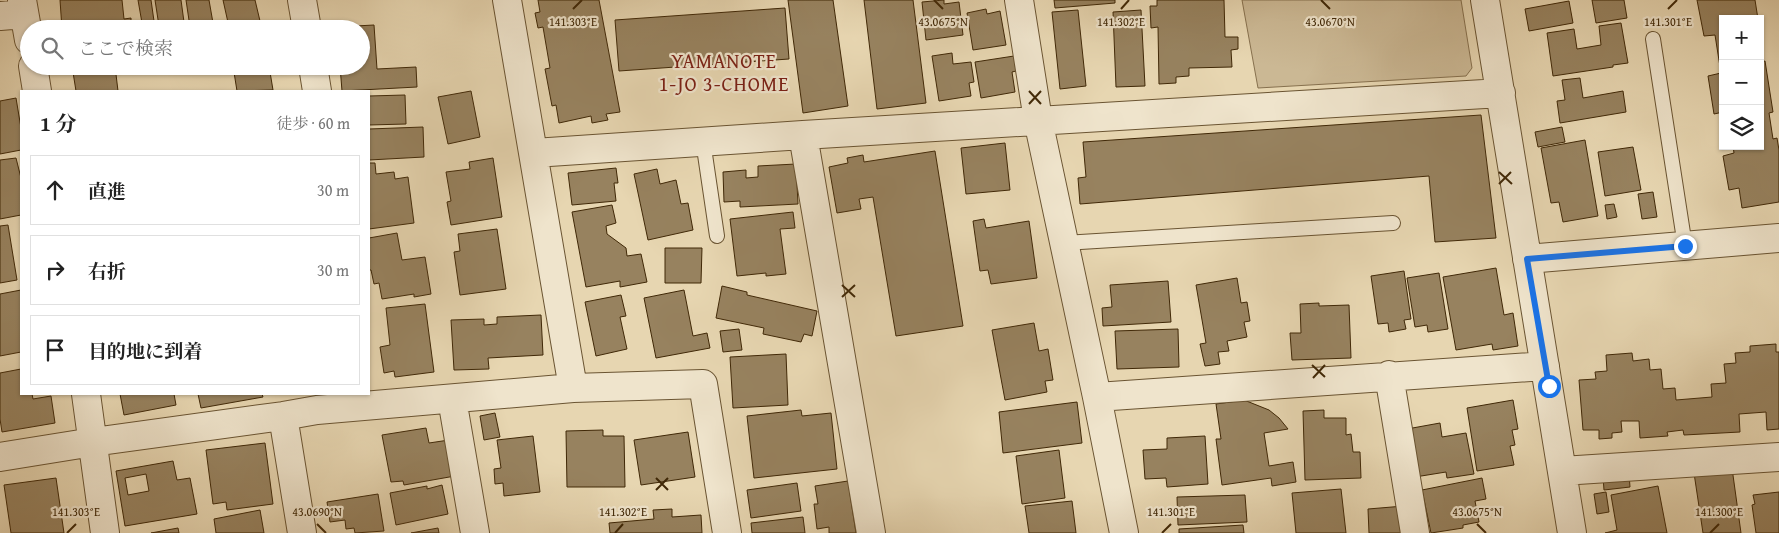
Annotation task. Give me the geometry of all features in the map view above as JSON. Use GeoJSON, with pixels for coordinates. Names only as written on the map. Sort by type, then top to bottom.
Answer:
{"type":"FeatureCollection","features":[{"type":"Feature","properties":{"kind":"street"},"geometry":{"type":"LineString","coordinates":[[302,0],[305,20]]}},
{"type":"Feature","properties":{"kind":"street"},"geometry":{"type":"LineString","coordinates":[[508,0],[573,388]]}},
{"type":"Feature","properties":{"kind":"street"},"geometry":{"type":"LineString","coordinates":[[1020,0],[1038,120],[1124,533]]}},
{"type":"Feature","properties":{"kind":"street"},"geometry":{"type":"LineString","coordinates":[[1485,0],[1572,533]]}},
{"type":"Feature","properties":{"kind":"street"},"geometry":{"type":"LineString","coordinates":[[34,75],[37,90]]}},
{"type":"Feature","properties":{"kind":"street"},"geometry":{"type":"LineString","coordinates":[[314,75],[317,90]]}},
{"type":"Feature","properties":{"kind":"street"},"geometry":{"type":"LineString","coordinates":[[534,153],[803,134],[1501,93]]}},
{"type":"Feature","properties":{"kind":"street"},"geometry":{"type":"LineString","coordinates":[[803,134],[871,533]]}},
{"type":"Feature","properties":{"kind":"street"},"geometry":{"type":"LineString","coordinates":[[1527,259],[1779,238]]}},
{"type":"Feature","properties":{"kind":"street"},"geometry":{"type":"LineString","coordinates":[[1097,397],[1389,375],[1545,366]]}},
{"type":"Feature","properties":{"kind":"street"},"geometry":{"type":"LineString","coordinates":[[1389,375],[1415,533]]}},
{"type":"Feature","properties":{"kind":"street"},"geometry":{"type":"LineString","coordinates":[[0,457],[93,442],[283,416],[368,400],[452,399],[573,388],[703,384],[727,533]]}},
{"type":"Feature","properties":{"kind":"street"},"geometry":{"type":"LineString","coordinates":[[86,395],[105,533]]}},
{"type":"Feature","properties":{"kind":"street"},"geometry":{"type":"LineString","coordinates":[[452,399],[475,533]]}},
{"type":"Feature","properties":{"kind":"street"},"geometry":{"type":"LineString","coordinates":[[283,416],[302,533]]}},
{"type":"Feature","properties":{"kind":"street"},"geometry":{"type":"LineString","coordinates":[[1562,471],[1779,457]]}},
{"type":"Feature","properties":{"kind":"lane"},"geometry":{"type":"LineString","coordinates":[[1653,39],[1685,246]]}},
{"type":"Feature","properties":{"kind":"lane"},"geometry":{"type":"LineString","coordinates":[[703,141],[716,236]]}},
{"type":"Feature","properties":{"kind":"lane"},"geometry":{"type":"LineString","coordinates":[[1064,242],[1393,223]]}},
{"type":"Feature","properties":{"kind":"shaded area"},"geometry":{"type":"Polygon","coordinates":[[[1242,0],[1461,0],[1472,68],[1466,76],[1258,88],[1242,0]]]}},
{"type":"Feature","properties":{"kind":"building"},"geometry":{"type":"Polygon","coordinates":[[[60,0],[122,0],[124,19],[131,18],[131,20],[61,20],[60,0]]]}},
{"type":"Feature","properties":{"kind":"building"},"geometry":{"type":"Polygon","coordinates":[[[138,0],[151,0],[154,20],[141,20],[138,0]]]}},
{"type":"Feature","properties":{"kind":"building"},"geometry":{"type":"Polygon","coordinates":[[[155,0],[181,0],[184,20],[158,20],[155,0]]]}},
{"type":"Feature","properties":{"kind":"building"},"geometry":{"type":"Polygon","coordinates":[[[186,0],[209,0],[212,20],[189,20],[186,0]]]}},
{"type":"Feature","properties":{"kind":"building"},"geometry":{"type":"Polygon","coordinates":[[[223,0],[255,0],[260,20],[227,20],[223,0]]]}},
{"type":"Feature","properties":{"kind":"building"},"geometry":{"type":"Polygon","coordinates":[[[538,0],[599,0],[620,112],[606,114],[608,120],[592,123],[591,116],[559,123],[556,105],[552,106],[545,69],[550,68],[543,27],[538,28],[535,13],[540,12],[538,0]]]}},
{"type":"Feature","properties":{"kind":"building"},"geometry":{"type":"Polygon","coordinates":[[[788,0],[833,0],[848,106],[803,113],[788,0]]]}},
{"type":"Feature","properties":{"kind":"building"},"geometry":{"type":"Polygon","coordinates":[[[864,0],[913,0],[926,103],[877,109],[864,0]]]}},
{"type":"Feature","properties":{"kind":"building"},"geometry":{"type":"Polygon","coordinates":[[[944,0],[944,4],[959,2],[963,35],[926,40],[922,2],[944,0]]]}},
{"type":"Feature","properties":{"kind":"building"},"geometry":{"type":"Polygon","coordinates":[[[1054,0],[1115,0],[1115,3],[1055,8],[1054,0]]]}},
{"type":"Feature","properties":{"kind":"building"},"geometry":{"type":"Polygon","coordinates":[[[1157,0],[1224,0],[1225,37],[1238,37],[1238,49],[1231,50],[1232,67],[1189,68],[1189,76],[1176,77],[1176,83],[1159,84],[1158,27],[1151,28],[1150,6],[1157,6],[1157,0]]]}},
{"type":"Feature","properties":{"kind":"building"},"geometry":{"type":"Polygon","coordinates":[[[1592,0],[1624,0],[1627,18],[1596,23],[1592,0]]]}},
{"type":"Feature","properties":{"kind":"building"},"geometry":{"type":"Polygon","coordinates":[[[1697,0],[1755,0],[1757,15],[1719,15],[1719,60],[1715,35],[1704,36],[1697,0]]]}},
{"type":"Feature","properties":{"kind":"building"},"geometry":{"type":"Polygon","coordinates":[[[1569,1],[1573,23],[1529,31],[1525,9],[1569,1]]]}},
{"type":"Feature","properties":{"kind":"building"},"geometry":{"type":"Polygon","coordinates":[[[785,8],[789,59],[619,71],[615,20],[785,8]]]}},
{"type":"Feature","properties":{"kind":"building"},"geometry":{"type":"Polygon","coordinates":[[[986,9],[987,14],[1000,11],[1006,45],[973,50],[967,13],[986,9]]]}},
{"type":"Feature","properties":{"kind":"building"},"geometry":{"type":"Polygon","coordinates":[[[1078,10],[1086,86],[1060,89],[1052,12],[1078,10]]]}},
{"type":"Feature","properties":{"kind":"building"},"geometry":{"type":"Polygon","coordinates":[[[1141,10],[1145,86],[1116,87],[1113,12],[1141,10]]]}},
{"type":"Feature","properties":{"kind":"building"},"geometry":{"type":"Polygon","coordinates":[[[1621,23],[1628,63],[1553,76],[1547,33],[1574,29],[1577,49],[1601,45],[1599,26],[1621,23]]]}},
{"type":"Feature","properties":{"kind":"building"},"geometry":{"type":"Polygon","coordinates":[[[370,25],[374,25],[377,69],[416,67],[417,87],[342,90],[341,75],[370,75],[370,25]]]}},
{"type":"Feature","properties":{"kind":"building"},"geometry":{"type":"Polygon","coordinates":[[[952,53],[953,64],[971,62],[974,82],[969,83],[971,96],[939,101],[932,56],[952,53]]]}},
{"type":"Feature","properties":{"kind":"building"},"geometry":{"type":"Polygon","coordinates":[[[1014,56],[1016,71],[1012,72],[1015,92],[981,98],[975,62],[1014,56]]]}},
{"type":"Feature","properties":{"kind":"building"},"geometry":{"type":"Polygon","coordinates":[[[1765,61],[1773,112],[1769,113],[1773,139],[1777,138],[1779,150],[1779,202],[1742,208],[1739,188],[1729,190],[1723,156],[1734,153],[1734,150],[1764,150],[1765,61]]]}},
{"type":"Feature","properties":{"kind":"building"},"geometry":{"type":"Polygon","coordinates":[[[1719,73],[1719,113],[1714,114],[1708,76],[1719,73]]]}},
{"type":"Feature","properties":{"kind":"building"},"geometry":{"type":"Polygon","coordinates":[[[73,75],[116,75],[118,90],[76,90],[73,75]]]}},
{"type":"Feature","properties":{"kind":"building"},"geometry":{"type":"Polygon","coordinates":[[[234,75],[270,75],[273,90],[237,90],[234,75]]]}},
{"type":"Feature","properties":{"kind":"building"},"geometry":{"type":"Polygon","coordinates":[[[1580,78],[1583,98],[1623,91],[1626,112],[1560,123],[1557,101],[1565,100],[1562,80],[1580,78]]]}},
{"type":"Feature","properties":{"kind":"building"},"geometry":{"type":"Polygon","coordinates":[[[471,91],[480,137],[448,144],[438,97],[471,91]]]}},
{"type":"Feature","properties":{"kind":"building"},"geometry":{"type":"Polygon","coordinates":[[[405,95],[406,124],[370,125],[370,96],[405,95]]]}},
{"type":"Feature","properties":{"kind":"building"},"geometry":{"type":"Polygon","coordinates":[[[16,98],[20,122],[20,150],[0,154],[0,101],[16,98]]]}},
{"type":"Feature","properties":{"kind":"building"},"geometry":{"type":"Polygon","coordinates":[[[1481,115],[1496,238],[1435,242],[1429,176],[1080,204],[1078,178],[1086,177],[1083,142],[1481,115]]]}},
{"type":"Feature","properties":{"kind":"building"},"geometry":{"type":"Polygon","coordinates":[[[423,127],[424,157],[370,160],[370,129],[423,127]]]}},
{"type":"Feature","properties":{"kind":"building"},"geometry":{"type":"Polygon","coordinates":[[[1562,127],[1565,142],[1538,147],[1535,132],[1562,127]]]}},
{"type":"Feature","properties":{"kind":"building"},"geometry":{"type":"Polygon","coordinates":[[[1585,140],[1598,216],[1563,222],[1559,202],[1551,203],[1541,148],[1585,140]]]}},
{"type":"Feature","properties":{"kind":"building"},"geometry":{"type":"Polygon","coordinates":[[[1005,143],[1010,190],[966,194],[961,148],[1005,143]]]}},
{"type":"Feature","properties":{"kind":"building"},"geometry":{"type":"Polygon","coordinates":[[[1633,147],[1641,190],[1605,196],[1598,152],[1633,147]]]}},
{"type":"Feature","properties":{"kind":"building"},"geometry":{"type":"Polygon","coordinates":[[[935,151],[963,326],[896,336],[873,197],[859,199],[861,209],[837,213],[829,167],[848,163],[847,158],[863,155],[864,162],[935,151]]]}},
{"type":"Feature","properties":{"kind":"building"},"geometry":{"type":"Polygon","coordinates":[[[16,158],[20,174],[20,215],[0,219],[0,160],[16,158]]]}},
{"type":"Feature","properties":{"kind":"building"},"geometry":{"type":"Polygon","coordinates":[[[493,158],[502,217],[451,225],[447,202],[451,201],[446,172],[470,169],[469,162],[493,158]]]}},
{"type":"Feature","properties":{"kind":"building"},"geometry":{"type":"Polygon","coordinates":[[[370,163],[375,163],[376,174],[394,172],[395,179],[408,177],[414,223],[370,229],[370,163]]]}},
{"type":"Feature","properties":{"kind":"building"},"geometry":{"type":"Polygon","coordinates":[[[796,164],[798,204],[740,207],[740,201],[724,202],[723,172],[746,170],[746,178],[758,177],[758,166],[796,164]]]}},
{"type":"Feature","properties":{"kind":"building"},"geometry":{"type":"Polygon","coordinates":[[[616,168],[618,183],[614,183],[616,201],[572,205],[568,173],[616,168]]]}},
{"type":"Feature","properties":{"kind":"building"},"geometry":{"type":"Polygon","coordinates":[[[657,169],[660,184],[676,180],[681,204],[688,203],[693,230],[648,240],[634,174],[657,169]]]}},
{"type":"Feature","properties":{"kind":"building"},"geometry":{"type":"Polygon","coordinates":[[[1653,192],[1657,217],[1642,219],[1638,194],[1653,192]]]}},
{"type":"Feature","properties":{"kind":"building"},"geometry":{"type":"Polygon","coordinates":[[[1614,204],[1617,217],[1607,219],[1605,205],[1614,204]]]}},
{"type":"Feature","properties":{"kind":"building"},"geometry":{"type":"Polygon","coordinates":[[[612,205],[616,223],[606,226],[607,234],[626,248],[627,256],[641,254],[647,282],[620,287],[620,281],[586,287],[572,212],[612,205]]]}},
{"type":"Feature","properties":{"kind":"building"},"geometry":{"type":"Polygon","coordinates":[[[793,212],[795,228],[780,229],[786,274],[766,276],[766,273],[737,276],[730,219],[793,212]]]}},
{"type":"Feature","properties":{"kind":"building"},"geometry":{"type":"Polygon","coordinates":[[[984,219],[986,228],[1029,221],[1037,278],[991,284],[988,270],[980,271],[973,221],[984,219]]]}},
{"type":"Feature","properties":{"kind":"building"},"geometry":{"type":"Polygon","coordinates":[[[8,225],[17,280],[0,283],[0,226],[8,225]]]}},
{"type":"Feature","properties":{"kind":"building"},"geometry":{"type":"Polygon","coordinates":[[[497,229],[506,289],[460,295],[454,252],[460,251],[458,234],[497,229]]]}},
{"type":"Feature","properties":{"kind":"building"},"geometry":{"type":"Polygon","coordinates":[[[397,233],[402,260],[425,257],[431,294],[414,297],[414,294],[382,299],[379,283],[374,284],[370,270],[370,238],[397,233]]]}},
{"type":"Feature","properties":{"kind":"building"},"geometry":{"type":"Polygon","coordinates":[[[665,248],[702,248],[701,283],[665,283],[665,248]]]}},
{"type":"Feature","properties":{"kind":"building"},"geometry":{"type":"Polygon","coordinates":[[[1496,268],[1504,315],[1513,313],[1518,346],[1493,350],[1492,344],[1456,350],[1443,277],[1496,268]]]}},
{"type":"Feature","properties":{"kind":"building"},"geometry":{"type":"Polygon","coordinates":[[[1404,271],[1411,319],[1404,320],[1406,329],[1389,332],[1388,323],[1378,324],[1371,276],[1404,271]]]}},
{"type":"Feature","properties":{"kind":"building"},"geometry":{"type":"Polygon","coordinates":[[[1439,273],[1448,329],[1428,332],[1427,325],[1415,327],[1407,278],[1439,273]]]}},
{"type":"Feature","properties":{"kind":"building"},"geometry":{"type":"Polygon","coordinates":[[[1237,278],[1241,303],[1247,302],[1250,321],[1244,322],[1247,337],[1227,341],[1229,351],[1218,352],[1220,364],[1205,366],[1200,344],[1206,343],[1196,285],[1237,278]]]}},
{"type":"Feature","properties":{"kind":"building"},"geometry":{"type":"Polygon","coordinates":[[[1168,281],[1171,322],[1103,326],[1102,308],[1112,307],[1110,285],[1168,281]]]}},
{"type":"Feature","properties":{"kind":"building"},"geometry":{"type":"Polygon","coordinates":[[[722,286],[747,292],[747,295],[817,311],[812,336],[804,334],[801,342],[763,334],[764,328],[716,318],[722,286]]]}},
{"type":"Feature","properties":{"kind":"building"},"geometry":{"type":"Polygon","coordinates":[[[20,290],[20,352],[0,356],[0,294],[20,290]]]}},
{"type":"Feature","properties":{"kind":"building"},"geometry":{"type":"Polygon","coordinates":[[[684,290],[693,336],[707,333],[710,348],[656,358],[644,298],[684,290]]]}},
{"type":"Feature","properties":{"kind":"building"},"geometry":{"type":"Polygon","coordinates":[[[621,295],[626,316],[620,317],[627,349],[596,356],[585,302],[621,295]]]}},
{"type":"Feature","properties":{"kind":"building"},"geometry":{"type":"Polygon","coordinates":[[[1319,303],[1319,306],[1349,305],[1351,358],[1292,360],[1290,333],[1301,333],[1300,304],[1319,303]]]}},
{"type":"Feature","properties":{"kind":"building"},"geometry":{"type":"Polygon","coordinates":[[[425,304],[434,372],[395,377],[394,371],[384,373],[380,347],[390,345],[386,308],[425,304]]]}},
{"type":"Feature","properties":{"kind":"building"},"geometry":{"type":"Polygon","coordinates":[[[541,315],[543,355],[488,358],[489,369],[454,370],[451,320],[484,319],[484,325],[497,324],[497,317],[541,315]]]}},
{"type":"Feature","properties":{"kind":"building"},"geometry":{"type":"Polygon","coordinates":[[[1034,323],[1039,351],[1048,349],[1053,380],[1045,381],[1047,392],[1005,400],[992,330],[1034,323]]]}},
{"type":"Feature","properties":{"kind":"building"},"geometry":{"type":"Polygon","coordinates":[[[739,329],[742,350],[723,352],[720,331],[739,329]]]}},
{"type":"Feature","properties":{"kind":"building"},"geometry":{"type":"Polygon","coordinates":[[[1178,329],[1179,367],[1117,369],[1115,331],[1178,329]]]}},
{"type":"Feature","properties":{"kind":"building"},"geometry":{"type":"Polygon","coordinates":[[[1776,344],[1776,352],[1779,352],[1779,429],[1767,430],[1766,412],[1739,414],[1740,432],[1684,435],[1683,430],[1667,432],[1668,436],[1640,438],[1639,421],[1621,421],[1622,432],[1612,433],[1612,438],[1599,439],[1599,430],[1583,430],[1579,380],[1596,379],[1595,372],[1607,371],[1606,355],[1632,353],[1633,361],[1649,359],[1650,370],[1661,369],[1663,389],[1675,388],[1676,400],[1712,397],[1711,384],[1726,383],[1724,364],[1736,363],[1735,353],[1750,352],[1750,346],[1776,344]]]}},
{"type":"Feature","properties":{"kind":"building"},"geometry":{"type":"Polygon","coordinates":[[[786,354],[788,405],[733,408],[730,357],[786,354]]]}},
{"type":"Feature","properties":{"kind":"building"},"geometry":{"type":"Polygon","coordinates":[[[20,369],[20,395],[32,395],[33,399],[51,396],[55,423],[2,432],[0,419],[0,373],[20,369]]]}},
{"type":"Feature","properties":{"kind":"building"},"geometry":{"type":"Polygon","coordinates":[[[120,395],[174,395],[176,405],[124,415],[120,395]]]}},
{"type":"Feature","properties":{"kind":"building"},"geometry":{"type":"Polygon","coordinates":[[[198,395],[262,395],[263,397],[201,408],[198,395]]]}},
{"type":"Feature","properties":{"kind":"building"},"geometry":{"type":"Polygon","coordinates":[[[1244,400],[1269,410],[1288,429],[1264,433],[1269,466],[1293,462],[1296,482],[1272,486],[1271,478],[1222,485],[1216,439],[1221,439],[1216,404],[1244,400]]]}},
{"type":"Feature","properties":{"kind":"building"},"geometry":{"type":"Polygon","coordinates":[[[1513,400],[1518,429],[1512,430],[1515,445],[1510,446],[1514,465],[1477,471],[1467,408],[1513,400]]]}},
{"type":"Feature","properties":{"kind":"building"},"geometry":{"type":"Polygon","coordinates":[[[1077,402],[1082,443],[1003,453],[999,412],[1077,402]]]}},
{"type":"Feature","properties":{"kind":"building"},"geometry":{"type":"Polygon","coordinates":[[[801,410],[802,416],[831,413],[837,469],[754,478],[747,416],[801,410]]]}},
{"type":"Feature","properties":{"kind":"building"},"geometry":{"type":"Polygon","coordinates":[[[1324,410],[1324,418],[1346,418],[1346,435],[1351,434],[1353,452],[1360,452],[1361,478],[1305,480],[1303,411],[1324,410]]]}},
{"type":"Feature","properties":{"kind":"building"},"geometry":{"type":"Polygon","coordinates":[[[495,413],[500,437],[484,440],[480,416],[495,413]]]}},
{"type":"Feature","properties":{"kind":"building"},"geometry":{"type":"Polygon","coordinates":[[[1440,423],[1442,437],[1466,433],[1474,474],[1447,478],[1446,472],[1415,477],[1407,429],[1440,423]]]}},
{"type":"Feature","properties":{"kind":"building"},"geometry":{"type":"Polygon","coordinates":[[[426,428],[429,443],[449,440],[455,476],[404,485],[403,481],[391,482],[382,435],[426,428]]]}},
{"type":"Feature","properties":{"kind":"building"},"geometry":{"type":"Polygon","coordinates":[[[603,430],[603,436],[624,436],[625,487],[567,487],[566,431],[603,430]]]}},
{"type":"Feature","properties":{"kind":"building"},"geometry":{"type":"Polygon","coordinates":[[[688,432],[695,477],[641,485],[634,440],[688,432]]]}},
{"type":"Feature","properties":{"kind":"building"},"geometry":{"type":"Polygon","coordinates":[[[533,436],[540,492],[504,496],[503,483],[495,484],[494,469],[501,468],[497,440],[533,436]]]}},
{"type":"Feature","properties":{"kind":"building"},"geometry":{"type":"Polygon","coordinates":[[[1205,436],[1208,484],[1167,487],[1166,478],[1145,479],[1143,450],[1167,449],[1167,438],[1205,436]]]}},
{"type":"Feature","properties":{"kind":"building"},"geometry":{"type":"Polygon","coordinates":[[[265,443],[273,504],[227,510],[226,502],[213,504],[206,450],[265,443]]]}},
{"type":"Feature","properties":{"kind":"building"},"geometry":{"type":"Polygon","coordinates":[[[1059,450],[1065,498],[1022,504],[1016,456],[1059,450]]]}},
{"type":"Feature","properties":{"kind":"building"},"geometry":{"type":"Polygon","coordinates":[[[173,461],[177,480],[190,478],[197,514],[125,526],[116,471],[173,461]],[[146,474],[125,478],[128,495],[149,491],[146,474]]]}},
{"type":"Feature","properties":{"kind":"building"},"geometry":{"type":"Polygon","coordinates":[[[1732,468],[1741,533],[1703,533],[1694,473],[1732,468]]]}},
{"type":"Feature","properties":{"kind":"building"},"geometry":{"type":"Polygon","coordinates":[[[1629,474],[1630,487],[1604,490],[1603,477],[1629,474]]]}},
{"type":"Feature","properties":{"kind":"building"},"geometry":{"type":"Polygon","coordinates":[[[56,478],[64,533],[11,533],[4,485],[56,478]]]}},
{"type":"Feature","properties":{"kind":"building"},"geometry":{"type":"Polygon","coordinates":[[[1482,478],[1486,499],[1475,501],[1479,522],[1463,525],[1463,528],[1431,533],[1422,490],[1482,478]]]}},
{"type":"Feature","properties":{"kind":"building"},"geometry":{"type":"Polygon","coordinates":[[[848,481],[856,533],[829,533],[829,527],[817,529],[814,504],[818,504],[815,486],[848,481]]]}},
{"type":"Feature","properties":{"kind":"building"},"geometry":{"type":"Polygon","coordinates":[[[797,483],[801,511],[751,518],[747,490],[797,483]]]}},
{"type":"Feature","properties":{"kind":"building"},"geometry":{"type":"Polygon","coordinates":[[[442,485],[448,514],[396,525],[390,493],[427,486],[427,489],[442,485]]]}},
{"type":"Feature","properties":{"kind":"building"},"geometry":{"type":"Polygon","coordinates":[[[1658,486],[1667,533],[1605,533],[1617,530],[1611,495],[1658,486]]]}},
{"type":"Feature","properties":{"kind":"building"},"geometry":{"type":"Polygon","coordinates":[[[1341,489],[1346,533],[1296,533],[1292,493],[1341,489]]]}},
{"type":"Feature","properties":{"kind":"building"},"geometry":{"type":"Polygon","coordinates":[[[1606,492],[1609,512],[1597,514],[1594,494],[1606,492]]]}},
{"type":"Feature","properties":{"kind":"building"},"geometry":{"type":"Polygon","coordinates":[[[1779,492],[1779,533],[1756,533],[1752,505],[1755,504],[1753,495],[1779,492]]]}},
{"type":"Feature","properties":{"kind":"building"},"geometry":{"type":"Polygon","coordinates":[[[378,494],[384,531],[355,533],[354,528],[346,529],[345,520],[330,522],[327,502],[378,494]]]}},
{"type":"Feature","properties":{"kind":"building"},"geometry":{"type":"Polygon","coordinates":[[[1245,495],[1247,522],[1178,525],[1177,497],[1245,495]]]}},
{"type":"Feature","properties":{"kind":"building"},"geometry":{"type":"Polygon","coordinates":[[[1072,501],[1076,533],[1029,533],[1025,506],[1072,501]]]}},
{"type":"Feature","properties":{"kind":"building"},"geometry":{"type":"Polygon","coordinates":[[[1404,506],[1406,533],[1369,533],[1368,509],[1404,506]]]}},
{"type":"Feature","properties":{"kind":"building"},"geometry":{"type":"Polygon","coordinates":[[[672,509],[672,517],[701,515],[702,533],[610,533],[609,523],[654,519],[653,510],[672,509]]]}},
{"type":"Feature","properties":{"kind":"building"},"geometry":{"type":"Polygon","coordinates":[[[260,510],[264,533],[216,533],[214,519],[260,510]]]}},
{"type":"Feature","properties":{"kind":"building"},"geometry":{"type":"Polygon","coordinates":[[[803,517],[805,533],[752,533],[751,523],[803,517]]]}},
{"type":"Feature","properties":{"kind":"building"},"geometry":{"type":"Polygon","coordinates":[[[1243,525],[1244,533],[1179,533],[1179,529],[1243,525]]]}},
{"type":"Feature","properties":{"kind":"building"},"geometry":{"type":"Polygon","coordinates":[[[178,528],[179,533],[151,533],[178,528]]]}},
{"type":"Feature","properties":{"kind":"building"},"geometry":{"type":"Polygon","coordinates":[[[438,528],[439,533],[411,533],[438,528]]]}},
{"type":"Feature","properties":{"kind":"district","name":"YAMANOTE 1-JO 3-CHOME"},"geometry":{"type":"Point","coordinates":[724,72]}},
{"type":"Feature","properties":{"kind":"route"},"geometry":{"type":"LineString","coordinates":[[1549,386],[1527,259],[1685,246]]}}]}
